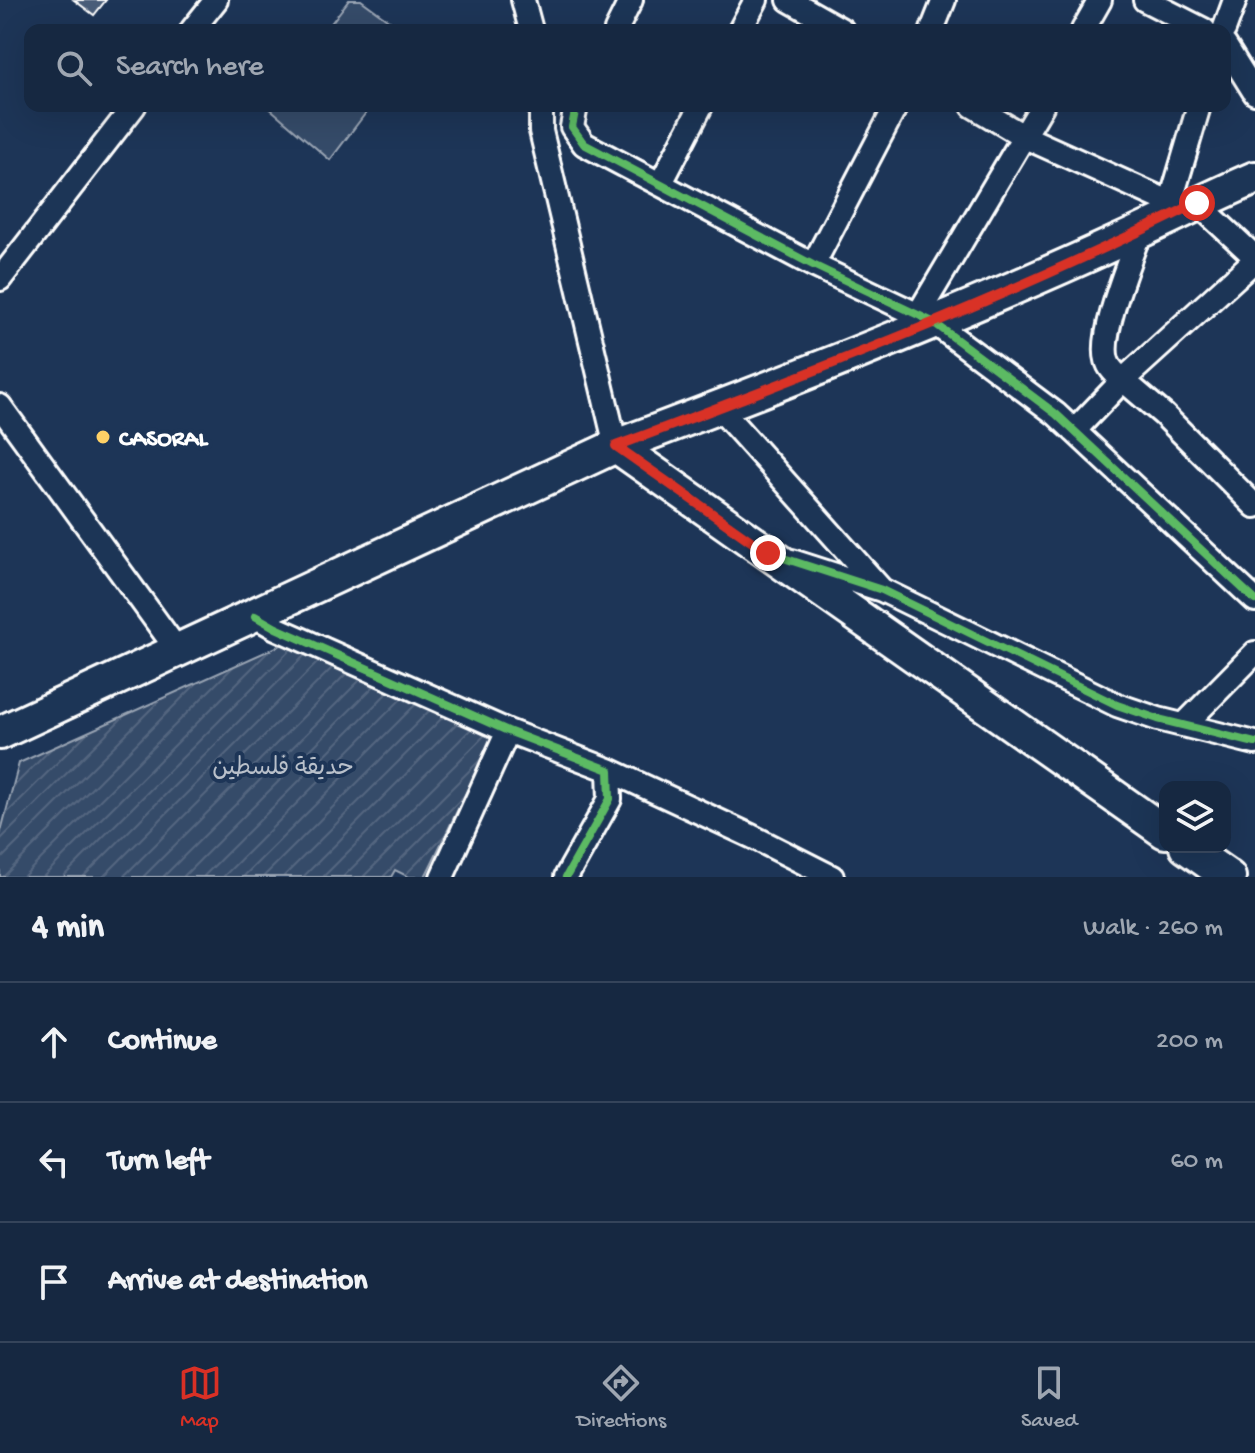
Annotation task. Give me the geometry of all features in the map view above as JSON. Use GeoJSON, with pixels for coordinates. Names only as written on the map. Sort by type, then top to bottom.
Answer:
{"type":"FeatureCollection","features":[{"type":"Feature","properties":{"kind":"main road"},"geometry":{"type":"LineString","coordinates":[[0,733],[616,446],[719,408],[1255,178]]}},
{"type":"Feature","properties":{"kind":"main road"},"geometry":{"type":"LineString","coordinates":[[616,446],[1159,828]]}},
{"type":"Feature","properties":{"kind":"main road"},"geometry":{"type":"LineString","coordinates":[[1195,853],[1229,877]]}},
{"type":"Feature","properties":{"kind":"street"},"geometry":{"type":"LineString","coordinates":[[197,24],[216,0]]}},
{"type":"Feature","properties":{"kind":"street"},"geometry":{"type":"LineString","coordinates":[[523,0],[529,24]]}},
{"type":"Feature","properties":{"kind":"street"},"geometry":{"type":"LineString","coordinates":[[619,24],[631,0]]}},
{"type":"Feature","properties":{"kind":"street"},"geometry":{"type":"LineString","coordinates":[[743,24],[756,0]]}},
{"type":"Feature","properties":{"kind":"street"},"geometry":{"type":"LineString","coordinates":[[789,0],[831,24]]}},
{"type":"Feature","properties":{"kind":"street"},"geometry":{"type":"LineString","coordinates":[[934,24],[944,0]]}},
{"type":"Feature","properties":{"kind":"street"},"geometry":{"type":"LineString","coordinates":[[1086,24],[1100,0]]}},
{"type":"Feature","properties":{"kind":"street"},"geometry":{"type":"LineString","coordinates":[[1145,0],[1192,24]]}},
{"type":"Feature","properties":{"kind":"street"},"geometry":{"type":"LineString","coordinates":[[1226,24],[1235,0]]}},
{"type":"Feature","properties":{"kind":"street"},"geometry":{"type":"LineString","coordinates":[[1231,55],[1255,93]]}},
{"type":"Feature","properties":{"kind":"street"},"geometry":{"type":"LineString","coordinates":[[0,279],[129,112]]}},
{"type":"Feature","properties":{"kind":"street"},"geometry":{"type":"LineString","coordinates":[[541,112],[541,131],[616,446]]}},
{"type":"Feature","properties":{"kind":"street"},"geometry":{"type":"LineString","coordinates":[[575,112],[572,127],[584,144],[813,265],[926,317],[1056,414],[1255,600]]}},
{"type":"Feature","properties":{"kind":"street"},"geometry":{"type":"LineString","coordinates":[[661,183],[698,112]]}},
{"type":"Feature","properties":{"kind":"street"},"geometry":{"type":"LineString","coordinates":[[813,265],[893,112]]}},
{"type":"Feature","properties":{"kind":"street"},"geometry":{"type":"LineString","coordinates":[[983,112],[1255,259],[1123,380],[1074,431]]}},
{"type":"Feature","properties":{"kind":"street"},"geometry":{"type":"LineString","coordinates":[[926,317],[1039,112]]}},
{"type":"Feature","properties":{"kind":"street"},"geometry":{"type":"LineString","coordinates":[[1197,112],[1168,214],[1106,335],[1107,360],[1111,369],[1164,415],[1255,506]]}},
{"type":"Feature","properties":{"kind":"street"},"geometry":{"type":"LineString","coordinates":[[0,406],[178,651]]}},
{"type":"Feature","properties":{"kind":"street"},"geometry":{"type":"LineString","coordinates":[[719,408],[882,590]]}},
{"type":"Feature","properties":{"kind":"street"},"geometry":{"type":"LineString","coordinates":[[768,553],[882,590],[1117,705],[1255,743]]}},
{"type":"Feature","properties":{"kind":"street"},"geometry":{"type":"LineString","coordinates":[[255,616],[508,731],[609,770],[832,877]]}},
{"type":"Feature","properties":{"kind":"street"},"geometry":{"type":"LineString","coordinates":[[1184,725],[1255,653]]}},
{"type":"Feature","properties":{"kind":"street"},"geometry":{"type":"LineString","coordinates":[[442,877],[508,731]]}},
{"type":"Feature","properties":{"kind":"street"},"geometry":{"type":"LineString","coordinates":[[566,877],[610,799],[609,770]]}},
{"type":"Feature","properties":{"kind":"green space"},"geometry":{"type":"Polygon","coordinates":[[[349,0],[361,0],[394,24],[331,24],[349,0]]]}},
{"type":"Feature","properties":{"kind":"green space"},"geometry":{"type":"Polygon","coordinates":[[[274,112],[366,112],[330,160],[274,112]]]}},
{"type":"Feature","properties":{"kind":"green space","name":"حديقة فلسطين"},"geometry":{"type":"Polygon","coordinates":[[[283,644],[494,735],[425,877],[409,877],[395,870],[391,877],[0,877],[0,835],[19,763],[283,644]]]}},
{"type":"Feature","properties":{"kind":"building"},"geometry":{"type":"Polygon","coordinates":[[[74,0],[106,0],[94,15],[74,0]]]}},
{"type":"Feature","properties":{"kind":"cycle path"},"geometry":{"type":"LineString","coordinates":[[575,112],[572,127],[584,144],[813,265],[933,322],[1056,414],[1255,600]]}},
{"type":"Feature","properties":{"kind":"cycle path"},"geometry":{"type":"LineString","coordinates":[[768,553],[882,590],[1117,705],[1158,719],[1255,743]]}},
{"type":"Feature","properties":{"kind":"cycle path"},"geometry":{"type":"LineString","coordinates":[[255,616],[508,731],[609,770],[610,799],[566,877]]}},
{"type":"Feature","properties":{"kind":"place","name":"CASORAL"},"geometry":{"type":"Point","coordinates":[103,437]}},
{"type":"Feature","properties":{"kind":"route"},"geometry":{"type":"LineString","coordinates":[[768,553],[616,446],[933,322],[1117,242],[1197,203]]}}]}
